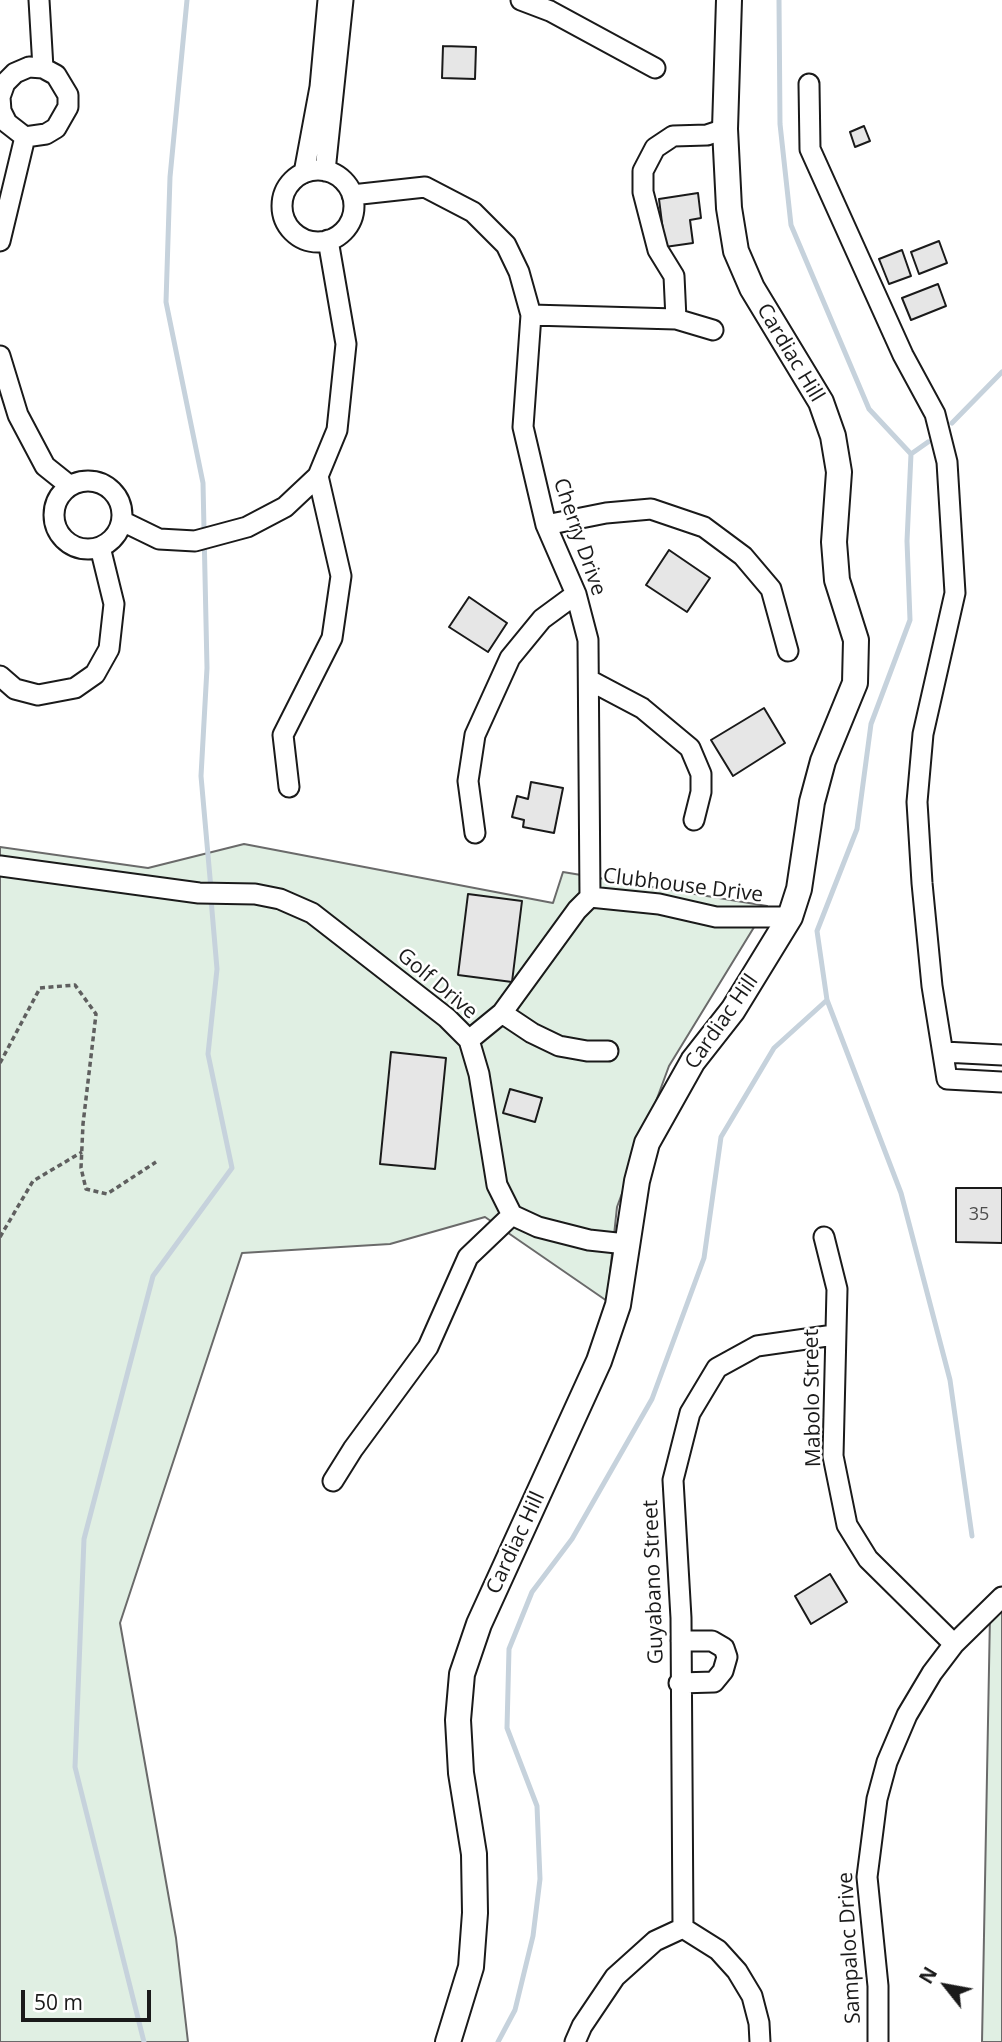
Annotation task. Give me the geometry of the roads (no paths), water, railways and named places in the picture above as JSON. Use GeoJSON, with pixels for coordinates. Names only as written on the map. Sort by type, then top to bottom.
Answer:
{"type":"FeatureCollection","features":[{"type":"Feature","properties":{"kind":"main road","name":"Cardiac Hill"},"geometry":{"type":"LineString","coordinates":[[448,2042],[471,1967],[475,1913],[474,1854],[461,1773],[458,1720],[462,1674],[479,1625],[599,1361],[618,1305],[637,1181],[647,1143],[693,1062],[733,1010],[790,917],[799,889],[812,802],[823,761],[855,683],[856,640],[837,580],[834,542],[839,472],[833,436],[821,402],[752,288],[736,251],[729,208],[725,129],[729,0]]}},
{"type":"Feature","properties":{"kind":"street"},"geometry":{"type":"LineString","coordinates":[[40,0],[43,68]]}},
{"type":"Feature","properties":{"kind":"street"},"geometry":{"type":"LineString","coordinates":[[304,173],[320,87],[328,0]]}},
{"type":"Feature","properties":{"kind":"street"},"geometry":{"type":"LineString","coordinates":[[325,171],[344,0]]}},
{"type":"Feature","properties":{"kind":"street"},"geometry":{"type":"LineString","coordinates":[[521,0],[550,11],[654,68]]}},
{"type":"Feature","properties":{"kind":"street"},"geometry":{"type":"LineString","coordinates":[[29,67],[43,68],[56,75],[64,84],[68,107],[56,128],[46,134],[24,137],[7,123],[1,111],[0,97],[5,83],[15,73],[29,67]]}},
{"type":"Feature","properties":{"kind":"street"},"geometry":{"type":"LineString","coordinates":[[809,84],[810,149],[903,355],[935,414],[947,462],[955,593],[923,734],[917,802],[932,986],[947,1079],[1002,1082]]}},
{"type":"Feature","properties":{"kind":"street"},"geometry":{"type":"LineString","coordinates":[[676,319],[674,276],[658,250],[643,192],[643,171],[655,148],[673,136],[707,135],[725,129]]}},
{"type":"Feature","properties":{"kind":"street"},"geometry":{"type":"LineString","coordinates":[[0,241],[24,137]]}},
{"type":"Feature","properties":{"kind":"street"},"geometry":{"type":"LineString","coordinates":[[325,171],[339,176],[352,195],[351,220],[345,230],[328,240],[318,242],[302,239],[293,233],[283,215],[284,195],[290,184],[304,173],[325,171]]}},
{"type":"Feature","properties":{"kind":"street","name":"Cherry Drive"},"geometry":{"type":"LineString","coordinates":[[352,195],[425,187],[473,212],[506,245],[519,272],[531,315],[523,427],[546,525],[576,594],[588,640],[590,897]]}},
{"type":"Feature","properties":{"kind":"street"},"geometry":{"type":"LineString","coordinates":[[122,521],[159,539],[195,541],[247,527],[285,507],[318,475],[337,430],[346,344],[328,240]]}},
{"type":"Feature","properties":{"kind":"street"},"geometry":{"type":"LineString","coordinates":[[531,315],[676,319],[713,330]]}},
{"type":"Feature","properties":{"kind":"street"},"geometry":{"type":"LineString","coordinates":[[0,356],[18,415],[44,466],[70,486]]}},
{"type":"Feature","properties":{"kind":"street"},"geometry":{"type":"LineString","coordinates":[[289,787],[284,735],[302,693],[332,638],[341,576],[318,475]]}},
{"type":"Feature","properties":{"kind":"street"},"geometry":{"type":"LineString","coordinates":[[83,481],[98,481],[110,488],[122,508],[122,521],[110,541],[100,547],[86,549],[72,545],[61,536],[55,524],[57,503],[70,486],[83,481]]}},
{"type":"Feature","properties":{"kind":"street"},"geometry":{"type":"LineString","coordinates":[[546,525],[606,513],[651,509],[704,527],[743,556],[771,589],[788,651]]}},
{"type":"Feature","properties":{"kind":"street"},"geometry":{"type":"LineString","coordinates":[[0,676],[15,689],[38,695],[75,688],[95,674],[109,649],[114,604],[100,547]]}},
{"type":"Feature","properties":{"kind":"street"},"geometry":{"type":"LineString","coordinates":[[475,833],[468,780],[475,735],[510,658],[542,619],[576,594]]}},
{"type":"Feature","properties":{"kind":"street"},"geometry":{"type":"LineString","coordinates":[[589,680],[642,708],[690,748],[701,774],[701,792],[694,820]]}},
{"type":"Feature","properties":{"kind":"street","name":"Golf Drive"},"geometry":{"type":"LineString","coordinates":[[0,866],[199,892],[280,899],[312,913],[447,1018],[469,1041],[479,1074],[497,1185],[512,1215]]}},
{"type":"Feature","properties":{"kind":"street","name":"Clubhouse Drive"},"geometry":{"type":"LineString","coordinates":[[469,1041],[502,1013],[577,910],[590,897],[659,904],[716,917],[790,917]]}},
{"type":"Feature","properties":{"kind":"street"},"geometry":{"type":"LineString","coordinates":[[502,1013],[532,1033],[559,1046],[608,1051]]}},
{"type":"Feature","properties":{"kind":"street"},"geometry":{"type":"LineString","coordinates":[[944,1052],[1002,1055]]}},
{"type":"Feature","properties":{"kind":"street"},"geometry":{"type":"LineString","coordinates":[[333,1481],[353,1449],[428,1347],[468,1257],[512,1215],[538,1227],[589,1240],[626,1244]]}},
{"type":"Feature","properties":{"kind":"street","name":"Mabolo Street"},"geometry":{"type":"LineString","coordinates":[[824,1237],[837,1289],[833,1456],[847,1525],[869,1559],[954,1644]]}},
{"type":"Feature","properties":{"kind":"street","name":"Guyabano Street"},"geometry":{"type":"LineString","coordinates":[[684,1928],[679,1682],[681,1641],[673,1480],[690,1413],[717,1368],[757,1346],[834,1335]]}},
{"type":"Feature","properties":{"kind":"street","name":"Sampaloc Drive"},"geometry":{"type":"LineString","coordinates":[[878,2042],[878,1986],[867,1877],[877,1799],[887,1762],[907,1715],[954,1644],[1002,1597]]}},
{"type":"Feature","properties":{"kind":"street"},"geometry":{"type":"LineString","coordinates":[[679,1682],[714,1682],[723,1671],[727,1657],[724,1648],[712,1641],[681,1641]]}},
{"type":"Feature","properties":{"kind":"street"},"geometry":{"type":"LineString","coordinates":[[575,2042],[587,2016],[615,1977],[655,1941],[684,1928],[718,1950],[737,1971],[752,1996],[759,2023],[760,2042]]}},
{"type":"Feature","properties":{"kind":"waterway"},"geometry":{"type":"LineString","coordinates":[[187,0],[170,177],[166,302],[203,483],[207,668],[201,776],[211,889]]}},
{"type":"Feature","properties":{"kind":"waterway"},"geometry":{"type":"LineString","coordinates":[[779,0],[780,124],[791,225],[869,409],[911,454],[907,541],[910,620],[871,724],[857,829],[817,931],[827,1000],[901,1193],[950,1380],[972,1536]]}},
{"type":"Feature","properties":{"kind":"waterway"},"geometry":{"type":"LineString","coordinates":[[952,423],[1002,372]]}},
{"type":"Feature","properties":{"kind":"waterway"},"geometry":{"type":"LineString","coordinates":[[911,454],[928,442]]}},
{"type":"Feature","properties":{"kind":"waterway"},"geometry":{"type":"LineString","coordinates":[[144,2042],[75,1767],[84,1539],[153,1276],[232,1168],[208,1054],[217,969],[211,899]]}},
{"type":"Feature","properties":{"kind":"waterway"},"geometry":{"type":"LineString","coordinates":[[498,2042],[515,2010],[533,1936],[540,1879],[537,1806],[507,1728],[509,1649],[532,1592],[572,1539],[652,1399],[704,1258],[721,1137],[774,1048],[827,1000]]}}]}
